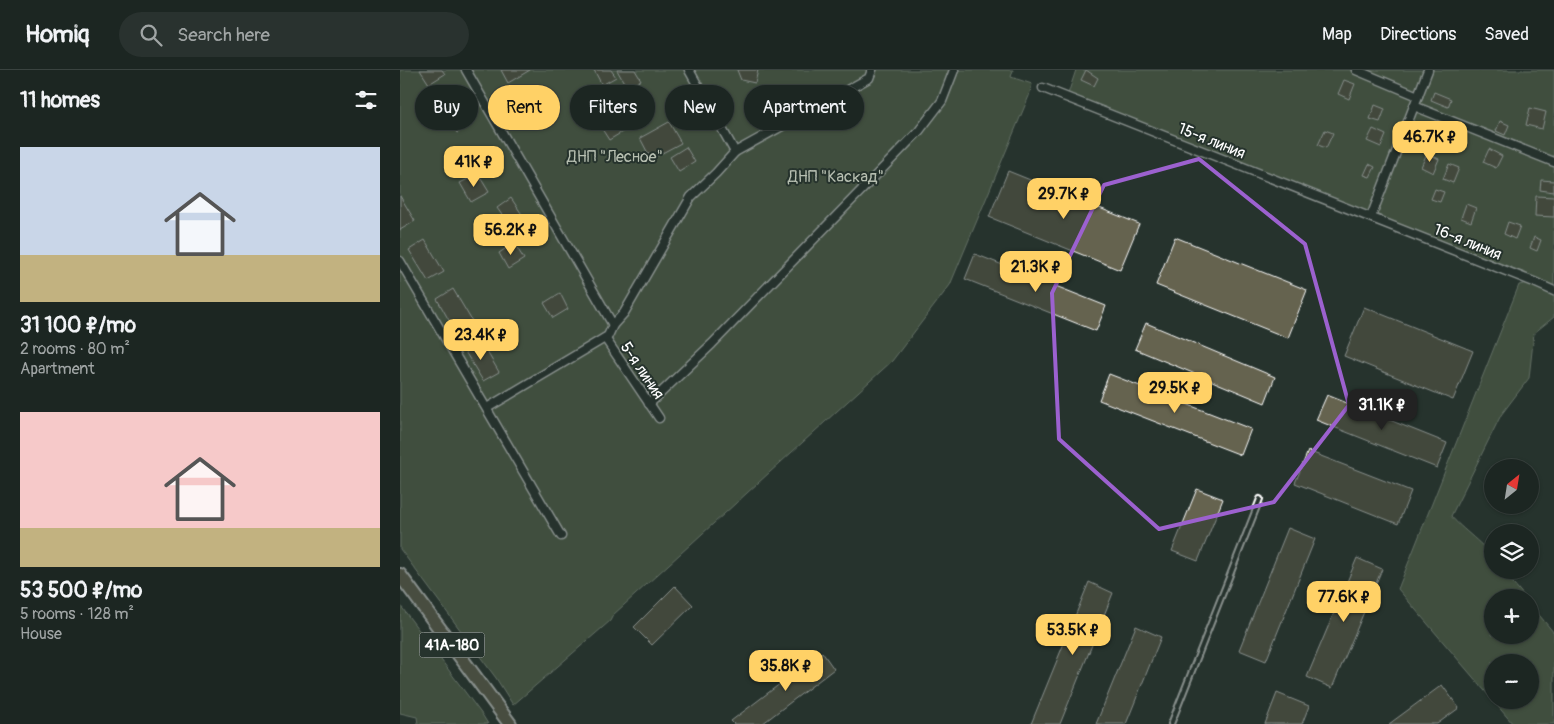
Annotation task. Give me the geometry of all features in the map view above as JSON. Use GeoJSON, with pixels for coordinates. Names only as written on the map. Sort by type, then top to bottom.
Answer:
{"type":"FeatureCollection","features":[{"type":"Feature","properties":{"kind":"main road","name":"41А-180"},"geometry":{"type":"LineString","coordinates":[[400,575],[510,724]]}},
{"type":"Feature","properties":{"kind":"street"},"geometry":{"type":"LineString","coordinates":[[466,70],[613,325]]}},
{"type":"Feature","properties":{"kind":"street"},"geometry":{"type":"LineString","coordinates":[[689,70],[734,152]]}},
{"type":"Feature","properties":{"kind":"street"},"geometry":{"type":"LineString","coordinates":[[487,408],[608,336],[613,325],[624,313],[691,197],[734,152],[869,78],[872,70]]}},
{"type":"Feature","properties":{"kind":"street"},"geometry":{"type":"LineString","coordinates":[[649,404],[712,344],[919,131],[942,101],[954,70]]}},
{"type":"Feature","properties":{"kind":"street"},"geometry":{"type":"LineString","coordinates":[[1356,70],[1418,96]]}},
{"type":"Feature","properties":{"kind":"street"},"geometry":{"type":"LineString","coordinates":[[1370,217],[1428,70]]}},
{"type":"Feature","properties":{"kind":"street","name":"15-я линия"},"geometry":{"type":"LineString","coordinates":[[1043,88],[1370,217]]}},
{"type":"Feature","properties":{"kind":"street"},"geometry":{"type":"LineString","coordinates":[[1414,106],[1554,162]]}},
{"type":"Feature","properties":{"kind":"street","name":"16-я линия"},"geometry":{"type":"LineString","coordinates":[[1370,217],[1554,291]]}},
{"type":"Feature","properties":{"kind":"street"},"geometry":{"type":"LineString","coordinates":[[400,261],[561,536]]}},
{"type":"Feature","properties":{"kind":"street","name":"5-я линия"},"geometry":{"type":"LineString","coordinates":[[605,338],[659,418]]}},
{"type":"Feature","properties":{"kind":"lane"},"geometry":{"type":"LineString","coordinates":[[1171,724],[1260,499]]}},
{"type":"Feature","properties":{"kind":"highlighted area"},"geometry":{"type":"Polygon","coordinates":[[[1199,159],[1305,244],[1349,405],[1274,502],[1159,529],[1059,439],[1052,293],[1104,185],[1199,159]]]}},
{"type":"Feature","properties":{"kind":"green space"},"geometry":{"type":"Polygon","coordinates":[[[400,70],[1013,70],[1011,77],[1032,84],[1029,96],[950,285],[892,361],[613,615],[610,621],[513,705],[496,678],[400,549],[400,70]]]}},
{"type":"Feature","properties":{"kind":"green space"},"geometry":{"type":"Polygon","coordinates":[[[1076,70],[1554,70],[1554,317],[1534,333],[1529,378],[1501,415],[1451,516],[1484,548],[1484,579],[1510,579],[1518,589],[1484,589],[1484,644],[1539,644],[1539,615],[1554,633],[1554,724],[1513,724],[1500,709],[1539,709],[1539,654],[1484,654],[1484,690],[1398,589],[1519,285],[1533,282],[1067,97],[1076,70]]]}},
{"type":"Feature","properties":{"kind":"green space"},"geometry":{"type":"Polygon","coordinates":[[[400,605],[488,724],[418,724],[417,717],[400,713],[400,605]]]}},
{"type":"Feature","properties":{"kind":"building"},"geometry":{"type":"Polygon","coordinates":[[[420,70],[442,70],[445,74],[429,84],[420,70]]]}},
{"type":"Feature","properties":{"kind":"building"},"geometry":{"type":"Polygon","coordinates":[[[501,70],[530,70],[508,83],[501,70]]]}},
{"type":"Feature","properties":{"kind":"building"},"geometry":{"type":"Polygon","coordinates":[[[594,70],[611,70],[616,77],[602,85],[594,70]]]}},
{"type":"Feature","properties":{"kind":"building"},"geometry":{"type":"Polygon","coordinates":[[[617,70],[635,70],[641,80],[632,85],[625,85],[617,70]]]}},
{"type":"Feature","properties":{"kind":"building"},"geometry":{"type":"Polygon","coordinates":[[[737,70],[758,70],[755,83],[741,80],[737,70]]]}},
{"type":"Feature","properties":{"kind":"building"},"geometry":{"type":"Polygon","coordinates":[[[1086,70],[1098,78],[1094,86],[1081,80],[1086,70]]]}},
{"type":"Feature","properties":{"kind":"building"},"geometry":{"type":"Polygon","coordinates":[[[1344,80],[1355,84],[1349,99],[1338,94],[1344,80]]]}},
{"type":"Feature","properties":{"kind":"building"},"geometry":{"type":"Polygon","coordinates":[[[1434,92],[1451,99],[1448,107],[1431,100],[1434,92]]]}},
{"type":"Feature","properties":{"kind":"building"},"geometry":{"type":"Polygon","coordinates":[[[1375,105],[1385,109],[1380,122],[1370,119],[1375,105]]]}},
{"type":"Feature","properties":{"kind":"building"},"geometry":{"type":"Polygon","coordinates":[[[1530,108],[1546,112],[1542,129],[1526,125],[1530,108]]]}},
{"type":"Feature","properties":{"kind":"building"},"geometry":{"type":"Polygon","coordinates":[[[1500,121],[1509,125],[1505,135],[1496,131],[1500,121]]]}},
{"type":"Feature","properties":{"kind":"building"},"geometry":{"type":"Polygon","coordinates":[[[665,124],[665,130],[674,130],[681,143],[651,159],[640,138],[665,124]]]}},
{"type":"Feature","properties":{"kind":"building"},"geometry":{"type":"Polygon","coordinates":[[[1373,129],[1386,135],[1381,147],[1367,141],[1373,129]]]}},
{"type":"Feature","properties":{"kind":"building"},"geometry":{"type":"Polygon","coordinates":[[[603,130],[626,130],[609,140],[603,130]]]}},
{"type":"Feature","properties":{"kind":"building"},"geometry":{"type":"Polygon","coordinates":[[[1325,130],[1333,133],[1326,148],[1318,145],[1325,130]]]}},
{"type":"Feature","properties":{"kind":"building"},"geometry":{"type":"Polygon","coordinates":[[[686,147],[695,162],[679,172],[670,157],[686,147]]]}},
{"type":"Feature","properties":{"kind":"building"},"geometry":{"type":"Polygon","coordinates":[[[1489,149],[1502,156],[1496,168],[1483,162],[1489,149]]]}},
{"type":"Feature","properties":{"kind":"building"},"geometry":{"type":"Polygon","coordinates":[[[1427,153],[1439,159],[1433,173],[1421,167],[1427,153]]]}},
{"type":"Feature","properties":{"kind":"building"},"geometry":{"type":"Polygon","coordinates":[[[1369,164],[1375,167],[1370,177],[1364,175],[1369,164]]]}},
{"type":"Feature","properties":{"kind":"building"},"geometry":{"type":"Polygon","coordinates":[[[1449,164],[1459,168],[1453,183],[1443,179],[1449,164]]]}},
{"type":"Feature","properties":{"kind":"building"},"geometry":{"type":"Polygon","coordinates":[[[1008,171],[1139,224],[1120,270],[989,217],[1008,171]]]}},
{"type":"Feature","properties":{"kind":"building"},"geometry":{"type":"Polygon","coordinates":[[[478,174],[489,192],[471,202],[460,183],[478,174]]]}},
{"type":"Feature","properties":{"kind":"building"},"geometry":{"type":"Polygon","coordinates":[[[1541,180],[1554,181],[1554,192],[1540,190],[1541,180]]]}},
{"type":"Feature","properties":{"kind":"building"},"geometry":{"type":"Polygon","coordinates":[[[1435,189],[1444,192],[1440,202],[1431,199],[1435,189]]]}},
{"type":"Feature","properties":{"kind":"building"},"geometry":{"type":"Polygon","coordinates":[[[400,196],[415,221],[400,230],[400,196]]]}},
{"type":"Feature","properties":{"kind":"building"},"geometry":{"type":"Polygon","coordinates":[[[1536,196],[1554,197],[1554,217],[1535,216],[1536,196]]]}},
{"type":"Feature","properties":{"kind":"building"},"geometry":{"type":"Polygon","coordinates":[[[511,198],[523,216],[509,225],[497,208],[511,198]]]}},
{"type":"Feature","properties":{"kind":"building"},"geometry":{"type":"Polygon","coordinates":[[[1466,204],[1476,208],[1471,222],[1461,218],[1466,204]]]}},
{"type":"Feature","properties":{"kind":"building"},"geometry":{"type":"Polygon","coordinates":[[[1508,222],[1520,226],[1515,239],[1504,234],[1508,222]]]}},
{"type":"Feature","properties":{"kind":"building"},"geometry":{"type":"Polygon","coordinates":[[[1175,237],[1307,290],[1288,338],[1156,285],[1175,237]]]}},
{"type":"Feature","properties":{"kind":"building"},"geometry":{"type":"Polygon","coordinates":[[[1534,237],[1541,240],[1537,251],[1530,248],[1534,237]]]}},
{"type":"Feature","properties":{"kind":"building"},"geometry":{"type":"Polygon","coordinates":[[[425,240],[444,272],[428,281],[409,250],[425,240]]]}},
{"type":"Feature","properties":{"kind":"building"},"geometry":{"type":"Polygon","coordinates":[[[514,243],[524,259],[508,269],[499,253],[514,243]]]}},
{"type":"Feature","properties":{"kind":"building"},"geometry":{"type":"Polygon","coordinates":[[[975,254],[1106,306],[1096,331],[965,279],[975,254]]]}},
{"type":"Feature","properties":{"kind":"building"},"geometry":{"type":"Polygon","coordinates":[[[453,289],[472,321],[455,331],[437,299],[453,289]]]}},
{"type":"Feature","properties":{"kind":"building"},"geometry":{"type":"Polygon","coordinates":[[[560,293],[568,309],[553,318],[544,303],[560,293]]]}},
{"type":"Feature","properties":{"kind":"building"},"geometry":{"type":"Polygon","coordinates":[[[1364,307],[1473,351],[1453,400],[1344,356],[1364,307]]]}},
{"type":"Feature","properties":{"kind":"building"},"geometry":{"type":"Polygon","coordinates":[[[1146,323],[1275,377],[1265,403],[1135,349],[1146,323]]]}},
{"type":"Feature","properties":{"kind":"building"},"geometry":{"type":"Polygon","coordinates":[[[480,340],[499,372],[483,381],[464,350],[480,340]]]}},
{"type":"Feature","properties":{"kind":"building"},"geometry":{"type":"Polygon","coordinates":[[[1109,374],[1251,429],[1241,455],[1099,400],[1109,374]]]}},
{"type":"Feature","properties":{"kind":"building"},"geometry":{"type":"Polygon","coordinates":[[[1327,395],[1447,443],[1437,468],[1316,420],[1327,395]]]}},
{"type":"Feature","properties":{"kind":"building"},"geometry":{"type":"Polygon","coordinates":[[[1308,451],[1411,491],[1398,524],[1295,483],[1308,451]]]}},
{"type":"Feature","properties":{"kind":"building"},"geometry":{"type":"Polygon","coordinates":[[[1197,489],[1223,499],[1198,561],[1172,551],[1197,489]]]}},
{"type":"Feature","properties":{"kind":"building"},"geometry":{"type":"Polygon","coordinates":[[[1288,528],[1315,539],[1266,661],[1239,650],[1288,528]]]}},
{"type":"Feature","properties":{"kind":"building"},"geometry":{"type":"Polygon","coordinates":[[[1357,558],[1382,569],[1332,688],[1307,677],[1357,558]]]}},
{"type":"Feature","properties":{"kind":"building"},"geometry":{"type":"Polygon","coordinates":[[[1089,582],[1113,593],[1060,724],[1031,724],[1089,582]]]}},
{"type":"Feature","properties":{"kind":"building"},"geometry":{"type":"Polygon","coordinates":[[[675,586],[693,605],[652,645],[634,627],[675,586]]]}},
{"type":"Feature","properties":{"kind":"building"},"geometry":{"type":"Polygon","coordinates":[[[1136,626],[1161,637],[1126,724],[1096,724],[1136,626]]]}},
{"type":"Feature","properties":{"kind":"building"},"geometry":{"type":"Polygon","coordinates":[[[822,652],[834,669],[762,724],[734,724],[731,721],[822,652]]]}},
{"type":"Feature","properties":{"kind":"building"},"geometry":{"type":"Polygon","coordinates":[[[1442,685],[1459,708],[1437,724],[1389,724],[1442,685]]]}},
{"type":"Feature","properties":{"kind":"building"},"geometry":{"type":"Polygon","coordinates":[[[1277,693],[1309,706],[1302,724],[1265,724],[1277,693]]]}},
{"type":"Feature","properties":{"kind":"park label","name":"ДНП \"Лесное\""},"geometry":{"type":"Point","coordinates":[615,156]}},
{"type":"Feature","properties":{"kind":"park label","name":"ДНП \"Каскад\""},"geometry":{"type":"Point","coordinates":[836,176]}}]}
